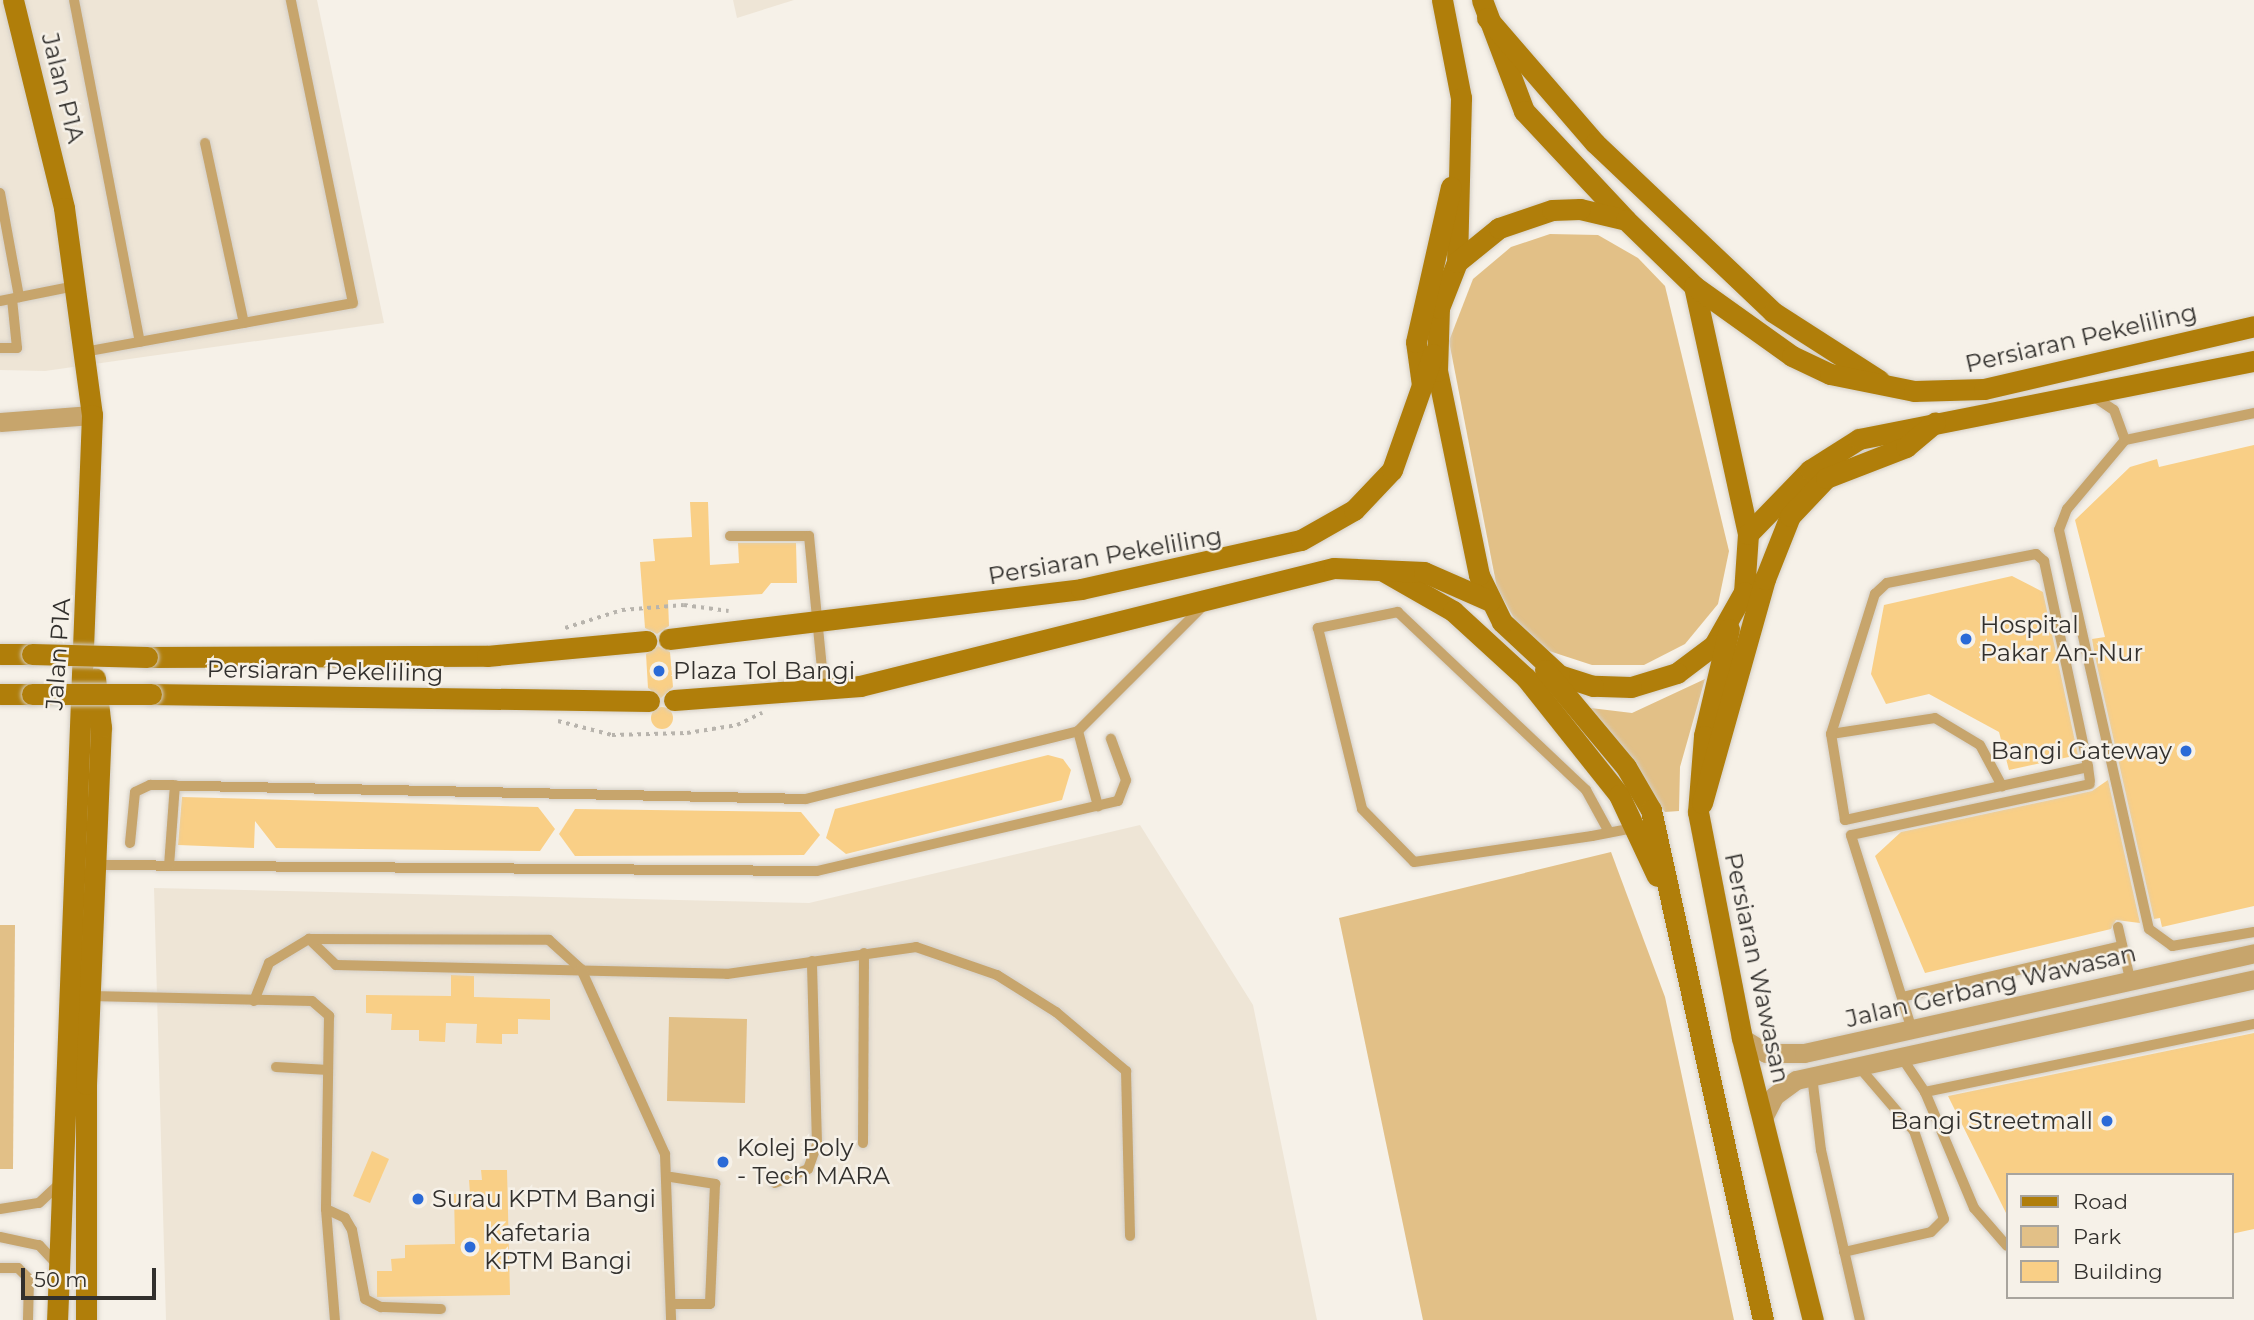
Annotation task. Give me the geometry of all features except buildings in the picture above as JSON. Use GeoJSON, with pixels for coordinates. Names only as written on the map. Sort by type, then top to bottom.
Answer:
{"type":"FeatureCollection","features":[{"type":"Feature","properties":{"kind":"main road","name":"Jalan P1A"},"geometry":{"type":"LineString","coordinates":[[13,0],[64,208],[92,415],[89,617],[71,864],[65,995],[57,1320]]}},
{"type":"Feature","properties":{"kind":"main road"},"geometry":{"type":"LineString","coordinates":[[1442,0],[1461,98],[1456,165],[1457,262]]}},
{"type":"Feature","properties":{"kind":"main road"},"geometry":{"type":"LineString","coordinates":[[1484,9],[1595,143],[1773,312],[1891,388]]}},
{"type":"Feature","properties":{"kind":"main road","name":"Persiaran Pekeliling"},"geometry":{"type":"LineString","coordinates":[[1484,9],[1524,111],[1626,220],[1694,286],[1793,356],[1830,374],[1891,388],[1984,389],[2254,326]]}},
{"type":"Feature","properties":{"kind":"main road"},"geometry":{"type":"LineString","coordinates":[[1422,387],[1416,342],[1456,165]]}},
{"type":"Feature","properties":{"kind":"main road"},"geometry":{"type":"LineString","coordinates":[[1626,220],[1580,209],[1525,217],[1474,243],[1457,262],[1439,308],[1436,345],[1456,466],[1490,601],[1645,796],[1763,1320]]}},
{"type":"Feature","properties":{"kind":"main road","name":"Persiaran Wawasan"},"geometry":{"type":"LineString","coordinates":[[1694,286],[1748,534],[1748,576],[1730,624],[1703,736],[1698,812],[1742,1038],[1813,1320]]}},
{"type":"Feature","properties":{"kind":"main road","name":"Persiaran Pekeliling"},"geometry":{"type":"LineString","coordinates":[[669,639],[819,625],[1152,578],[1301,540],[1354,510],[1392,470],[1436,345]]}},
{"type":"Feature","properties":{"kind":"main road"},"geometry":{"type":"LineString","coordinates":[[1748,534],[1833,453],[1885,431],[2093,397],[2254,361]]}},
{"type":"Feature","properties":{"kind":"main road"},"geometry":{"type":"LineString","coordinates":[[1698,812],[1790,516],[1826,478],[1906,447],[1935,423]]}},
{"type":"Feature","properties":{"kind":"main road"},"geometry":{"type":"LineString","coordinates":[[674,700],[824,692],[1311,573],[1372,566],[1424,572],[1490,601]]}},
{"type":"Feature","properties":{"kind":"main road"},"geometry":{"type":"LineString","coordinates":[[1372,566],[1481,633],[1619,794],[1671,905]]}},
{"type":"Feature","properties":{"kind":"main road"},"geometry":{"type":"LineString","coordinates":[[86,1320],[90,996],[101,727],[89,617]]}},
{"type":"Feature","properties":{"kind":"main road"},"geometry":{"type":"LineString","coordinates":[[1537,661],[1574,681],[1631,687],[1686,668],[1730,624]]}},
{"type":"Feature","properties":{"kind":"main road","name":"Persiaran Pekeliling"},"geometry":{"type":"LineString","coordinates":[[0,654],[148,657],[487,656],[646,641]]}},
{"type":"Feature","properties":{"kind":"main road","name":"Persiaran Pekeliling"},"geometry":{"type":"LineString","coordinates":[[0,694],[649,701]]}},
{"type":"Feature","properties":{"kind":"street"},"geometry":{"type":"LineString","coordinates":[[0,422],[92,415]]}},
{"type":"Feature","properties":{"kind":"street","name":"Jalan Gerbang Wawasan"},"geometry":{"type":"LineString","coordinates":[[1742,1038],[1759,1050],[1786,1055],[1912,1030],[2254,953]]}},
{"type":"Feature","properties":{"kind":"street","name":"Jalan Gerbang Wawasan"},"geometry":{"type":"LineString","coordinates":[[1762,1120],[1784,1086],[1812,1076],[1856,1064],[2254,979]]}},
{"type":"Feature","properties":{"kind":"lane"},"geometry":{"type":"LineString","coordinates":[[74,0],[140,342]]}},
{"type":"Feature","properties":{"kind":"lane"},"geometry":{"type":"LineString","coordinates":[[84,352],[353,303],[291,0]]}},
{"type":"Feature","properties":{"kind":"lane"},"geometry":{"type":"LineString","coordinates":[[205,143],[244,323]]}},
{"type":"Feature","properties":{"kind":"lane"},"geometry":{"type":"LineString","coordinates":[[0,192],[16,298],[17,348],[0,348]]}},
{"type":"Feature","properties":{"kind":"lane"},"geometry":{"type":"LineString","coordinates":[[0,301],[75,285]]}},
{"type":"Feature","properties":{"kind":"lane"},"geometry":{"type":"LineString","coordinates":[[2093,397],[2114,410],[2125,440]]}},
{"type":"Feature","properties":{"kind":"lane"},"geometry":{"type":"LineString","coordinates":[[2254,413],[2125,440],[2067,509],[2059,530],[2103,706],[2149,929],[2172,946],[2254,932]]}},
{"type":"Feature","properties":{"kind":"lane"},"geometry":{"type":"LineString","coordinates":[[730,536],[809,536],[824,692]]}},
{"type":"Feature","properties":{"kind":"lane"},"geometry":{"type":"LineString","coordinates":[[1852,835],[2090,783],[2044,561],[2036,554],[1887,583],[1868,608],[1831,734],[1845,820],[1852,835],[1912,1030]]}},
{"type":"Feature","properties":{"kind":"lane"},"geometry":{"type":"LineString","coordinates":[[130,843],[135,792],[175,785],[806,799],[1079,732],[1210,598]]}},
{"type":"Feature","properties":{"kind":"lane"},"geometry":{"type":"LineString","coordinates":[[1609,832],[1595,813],[1587,790],[1398,612],[1318,628],[1362,809],[1414,862],[1592,836],[1634,828]]}},
{"type":"Feature","properties":{"kind":"lane"},"geometry":{"type":"LineString","coordinates":[[1831,734],[1935,718],[1980,746],[2002,786]]}},
{"type":"Feature","properties":{"kind":"lane"},"geometry":{"type":"LineString","coordinates":[[1079,732],[1098,806]]}},
{"type":"Feature","properties":{"kind":"lane"},"geometry":{"type":"LineString","coordinates":[[71,864],[766,874],[880,859],[1118,801],[1126,789],[1111,739]]}},
{"type":"Feature","properties":{"kind":"lane"},"geometry":{"type":"LineString","coordinates":[[1845,820],[2088,766]]}},
{"type":"Feature","properties":{"kind":"lane"},"geometry":{"type":"LineString","coordinates":[[169,866],[175,785]]}},
{"type":"Feature","properties":{"kind":"lane"},"geometry":{"type":"LineString","coordinates":[[1592,836],[1595,813]]}},
{"type":"Feature","properties":{"kind":"lane"},"geometry":{"type":"LineString","coordinates":[[2118,927],[2130,979]]}},
{"type":"Feature","properties":{"kind":"lane"},"geometry":{"type":"LineString","coordinates":[[254,1001],[269,963],[309,939],[549,940],[581,969],[671,1177],[671,1320]]}},
{"type":"Feature","properties":{"kind":"lane"},"geometry":{"type":"LineString","coordinates":[[309,939],[336,965],[727,974],[916,947],[997,975],[1056,1012],[1126,1071],[1130,1236]]}},
{"type":"Feature","properties":{"kind":"lane"},"geometry":{"type":"LineString","coordinates":[[1902,997],[2122,946]]}},
{"type":"Feature","properties":{"kind":"lane"},"geometry":{"type":"LineString","coordinates":[[863,1143],[864,953]]}},
{"type":"Feature","properties":{"kind":"lane"},"geometry":{"type":"LineString","coordinates":[[775,1182],[808,1170],[817,1144],[812,961]]}},
{"type":"Feature","properties":{"kind":"lane"},"geometry":{"type":"LineString","coordinates":[[65,995],[312,1001],[328,1016],[326,1209],[335,1320]]}},
{"type":"Feature","properties":{"kind":"lane"},"geometry":{"type":"LineString","coordinates":[[1925,1092],[2254,1024]]}},
{"type":"Feature","properties":{"kind":"lane"},"geometry":{"type":"LineString","coordinates":[[1900,1055],[1925,1092],[1975,1208],[2006,1244]]}},
{"type":"Feature","properties":{"kind":"lane"},"geometry":{"type":"LineString","coordinates":[[1844,1252],[1931,1232],[1944,1219],[1905,1115],[1856,1064]]}},
{"type":"Feature","properties":{"kind":"lane"},"geometry":{"type":"LineString","coordinates":[[276,1067],[328,1070]]}},
{"type":"Feature","properties":{"kind":"lane"},"geometry":{"type":"LineString","coordinates":[[1812,1076],[1844,1252],[1860,1320]]}},
{"type":"Feature","properties":{"kind":"lane"},"geometry":{"type":"LineString","coordinates":[[671,1177],[715,1184],[710,1304],[671,1304]]}},
{"type":"Feature","properties":{"kind":"lane"},"geometry":{"type":"LineString","coordinates":[[0,1209],[39,1203],[61,1182]]}},
{"type":"Feature","properties":{"kind":"lane"},"geometry":{"type":"LineString","coordinates":[[326,1209],[345,1218],[352,1230],[365,1299],[381,1307],[441,1309]]}},
{"type":"Feature","properties":{"kind":"lane"},"geometry":{"type":"LineString","coordinates":[[0,1237],[39,1245],[60,1269]]}},
{"type":"Feature","properties":{"kind":"lane"},"geometry":{"type":"LineString","coordinates":[[0,1268],[18,1268],[29,1279],[28,1320]]}},
{"type":"Feature","properties":{"kind":"path"},"geometry":{"type":"LineString","coordinates":[[547,718],[612,735],[687,733],[737,725],[799,695]]}},
{"type":"Feature","properties":{"kind":"shaded area"},"geometry":{"type":"Polygon","coordinates":[[[0,0],[317,0],[384,323],[45,371],[0,370],[0,0]]]}},
{"type":"Feature","properties":{"kind":"shaded area"},"geometry":{"type":"Polygon","coordinates":[[[733,0],[794,0],[737,18],[733,0]]]}},
{"type":"Feature","properties":{"kind":"shaded area","name":"Kolej Poly - Tech MARA"},"geometry":{"type":"Polygon","coordinates":[[[1140,825],[1253,1005],[1317,1320],[166,1320],[154,888],[809,903],[1140,825]]]}},
{"type":"Feature","properties":{"kind":"green space"},"geometry":{"type":"Polygon","coordinates":[[[1550,234],[1598,235],[1638,258],[1665,286],[1729,551],[1718,604],[1685,644],[1644,665],[1592,665],[1546,650],[1515,620],[1497,588],[1449,341],[1473,279],[1511,247],[1550,234]]]}},
{"type":"Feature","properties":{"kind":"green space"},"geometry":{"type":"Polygon","coordinates":[[[1705,679],[1680,767],[1679,811],[1665,812],[1574,706],[1632,713],[1705,679]]]}},
{"type":"Feature","properties":{"kind":"green space"},"geometry":{"type":"Polygon","coordinates":[[[1611,852],[1665,997],[1734,1320],[1423,1320],[1339,918],[1611,852]]]}},
{"type":"Feature","properties":{"kind":"green space"},"geometry":{"type":"Polygon","coordinates":[[[0,925],[15,925],[13,1169],[0,1169],[0,925]]]}},
{"type":"Feature","properties":{"kind":"green space"},"geometry":{"type":"Polygon","coordinates":[[[669,1017],[747,1019],[745,1103],[667,1101],[669,1017]]]}},
{"type":"Feature","properties":{"kind":"place","name":"Hospital Pakar An-Nur"},"geometry":{"type":"Point","coordinates":[1966,639]}},
{"type":"Feature","properties":{"kind":"place","name":"Plaza Tol Bangi"},"geometry":{"type":"Point","coordinates":[659,671]}},
{"type":"Feature","properties":{"kind":"place","name":"Bangi Gateway"},"geometry":{"type":"Point","coordinates":[2186,751]}},
{"type":"Feature","properties":{"kind":"place","name":"Bangi Streetmall"},"geometry":{"type":"Point","coordinates":[2107,1121]}},
{"type":"Feature","properties":{"kind":"place","name":"Kolej Poly - Tech MARA"},"geometry":{"type":"Point","coordinates":[723,1162]}},
{"type":"Feature","properties":{"kind":"place","name":"Surau KPTM Bangi"},"geometry":{"type":"Point","coordinates":[418,1199]}},
{"type":"Feature","properties":{"kind":"place","name":"Kafetaria KPTM Bangi"},"geometry":{"type":"Point","coordinates":[470,1247]}}]}
